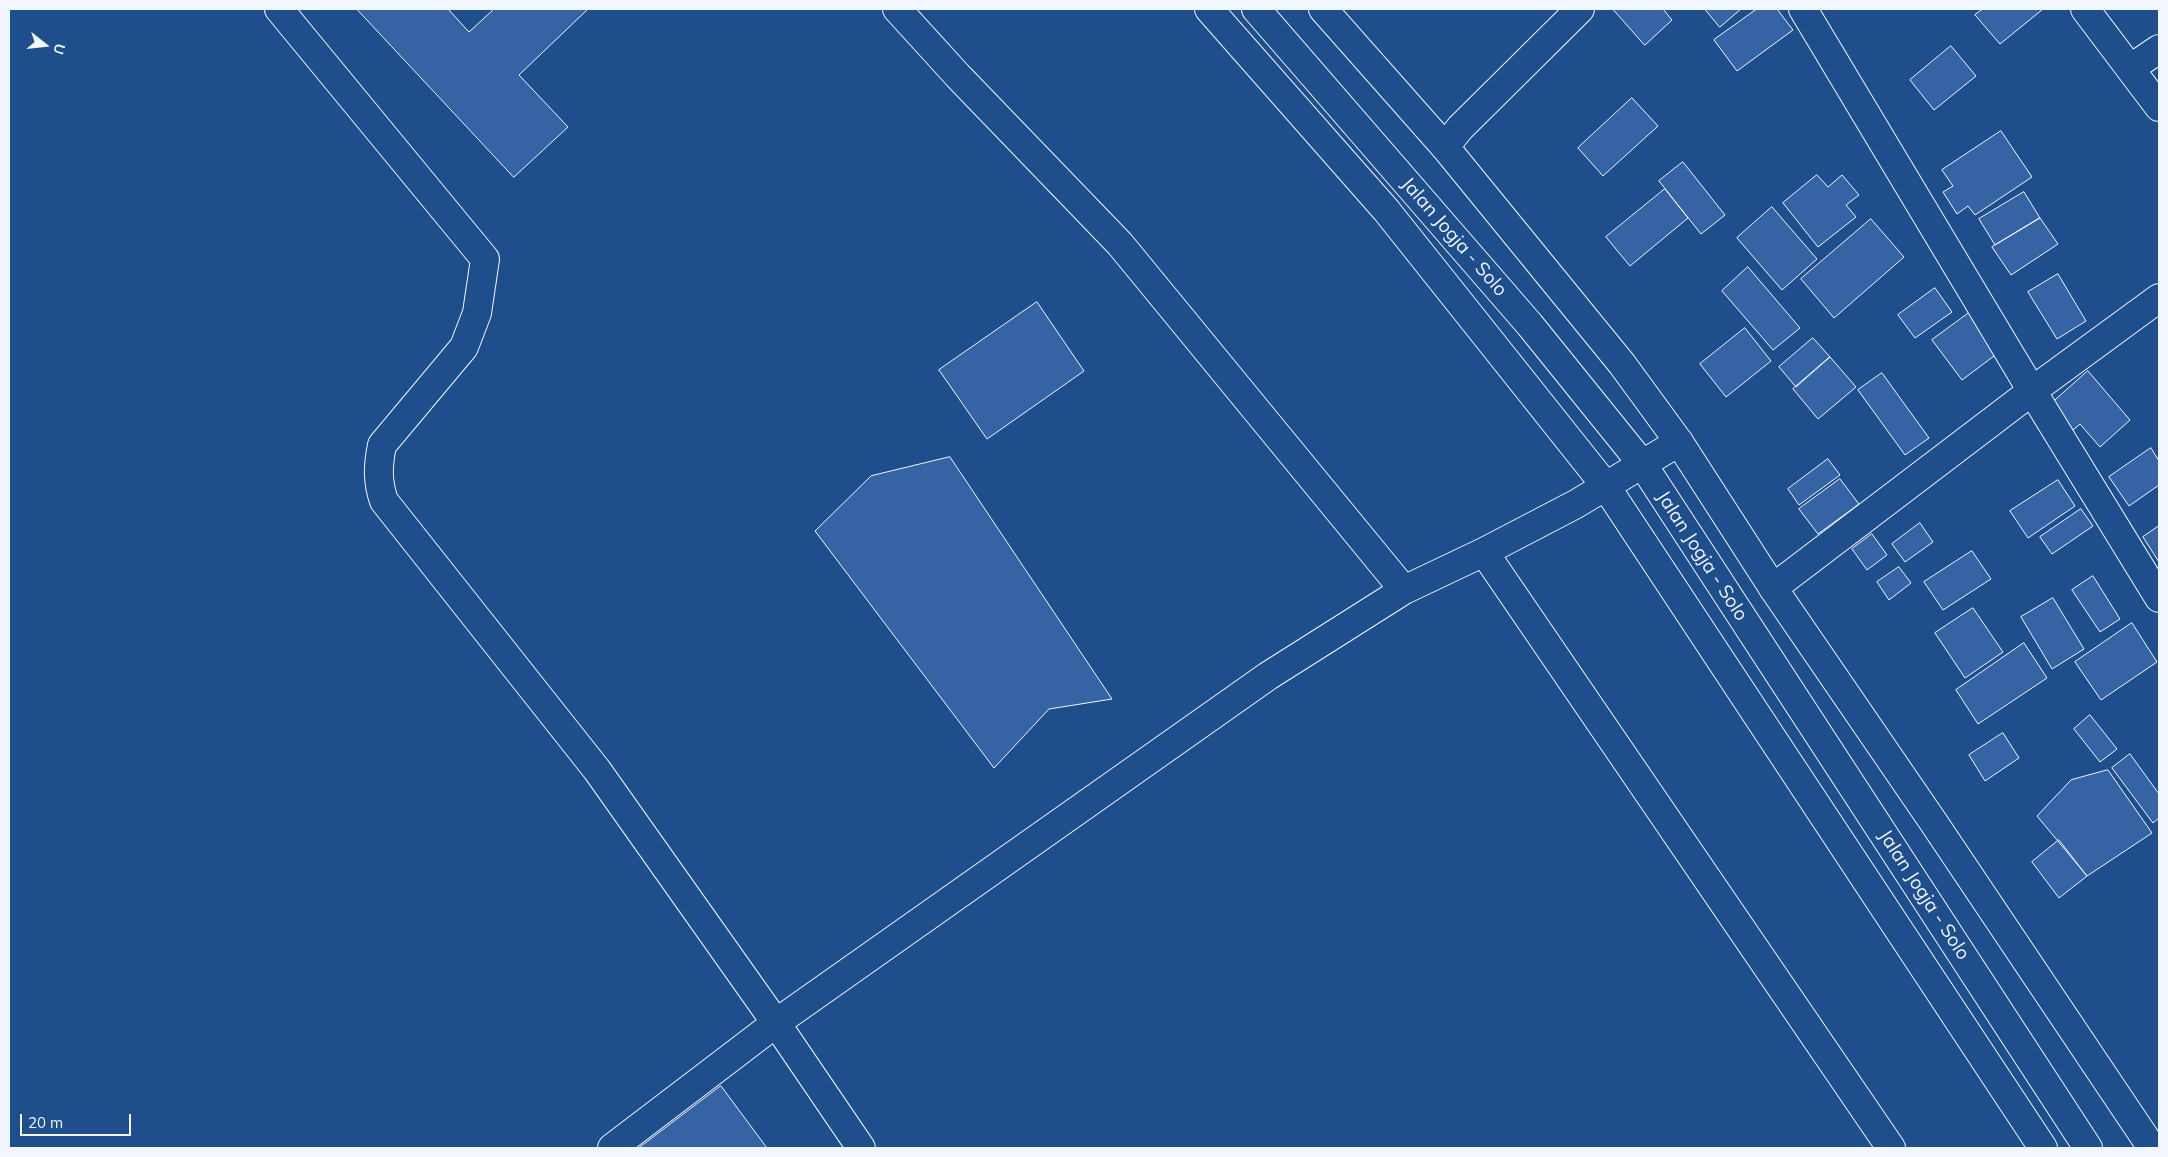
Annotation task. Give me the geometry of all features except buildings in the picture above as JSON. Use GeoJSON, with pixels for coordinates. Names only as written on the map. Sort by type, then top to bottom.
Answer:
{"type":"FeatureCollection","features":[{"type":"Feature","properties":{"kind":"main road"},"geometry":{"type":"LineString","coordinates":[[279,9],[484,259],[477,313],[464,347],[382,445],[378,464],[378,486],[384,501],[597,770],[776,1023],[861,1148]]}},
{"type":"Feature","properties":{"kind":"main road"},"geometry":{"type":"LineString","coordinates":[[897,9],[958,76],[1120,244],[1404,590]]}},
{"type":"Feature","properties":{"kind":"main road"},"geometry":{"type":"LineString","coordinates":[[1209,9],[1386,210],[1605,486],[2043,1148]]}},
{"type":"Feature","properties":{"kind":"main road","name":"Jalan Jogja - Solo"},"geometry":{"type":"LineString","coordinates":[[1256,9],[1530,325],[1643,464],[2088,1148]]}},
{"type":"Feature","properties":{"kind":"main road"},"geometry":{"type":"LineString","coordinates":[[1323,9],[1444,147],[1622,364],[1679,442],[1773,588],[2152,1148]]}},
{"type":"Feature","properties":{"kind":"main road"},"geometry":{"type":"LineString","coordinates":[[1444,147],[1460,128],[1580,9]]}},
{"type":"Feature","properties":{"kind":"main road"},"geometry":{"type":"LineString","coordinates":[[1803,9],[2032,391],[2159,598]]}},
{"type":"Feature","properties":{"kind":"main road"},"geometry":{"type":"LineString","coordinates":[[2085,9],[2159,107]]}},
{"type":"Feature","properties":{"kind":"main road"},"geometry":{"type":"LineString","coordinates":[[2131,68],[2159,48]]}},
{"type":"Feature","properties":{"kind":"main road"},"geometry":{"type":"LineString","coordinates":[[1773,588],[2032,391],[2159,298]]}},
{"type":"Feature","properties":{"kind":"main road"},"geometry":{"type":"LineString","coordinates":[[612,1148],[776,1023],[1268,676],[1404,590],[1484,552],[1576,504],[1679,442]]}},
{"type":"Feature","properties":{"kind":"main road"},"geometry":{"type":"LineString","coordinates":[[1484,552],[1891,1148]]}}]}
